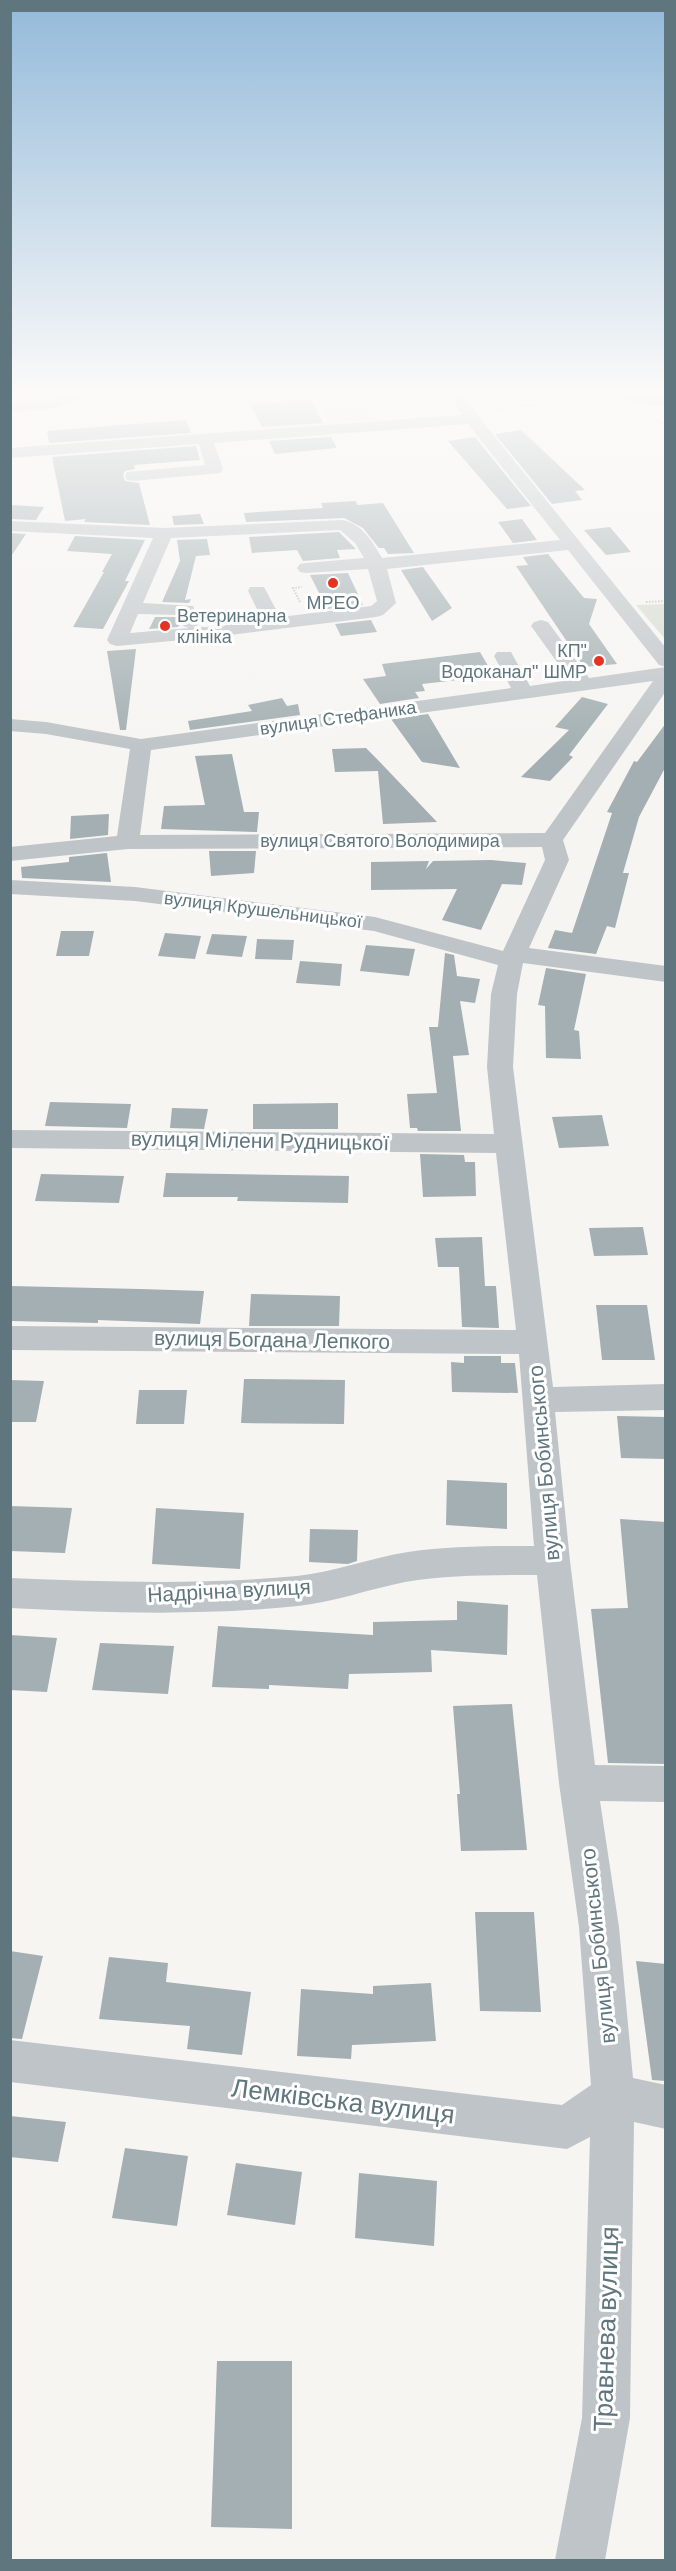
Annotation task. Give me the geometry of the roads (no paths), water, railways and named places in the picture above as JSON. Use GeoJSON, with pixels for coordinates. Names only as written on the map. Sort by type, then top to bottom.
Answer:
{"type":"FeatureCollection","features":[{"type":"Feature","properties":{"kind":"street"},"geometry":{"type":"LineString","coordinates":[[548,513],[666,661]]}},
{"type":"Feature","properties":{"kind":"street"},"geometry":{"type":"LineString","coordinates":[[10,526],[164,533],[343,525],[354,530],[378,564],[387,603],[376,611],[117,640],[164,533]]}},
{"type":"Feature","properties":{"kind":"street"},"geometry":{"type":"LineString","coordinates":[[306,568],[360,563],[378,564],[573,544]]}},
{"type":"Feature","properties":{"kind":"street"},"geometry":{"type":"LineString","coordinates":[[257,591],[274,624]]}},
{"type":"Feature","properties":{"kind":"street"},"geometry":{"type":"LineString","coordinates":[[132,608],[186,610],[190,622]]}},
{"type":"Feature","properties":{"kind":"street"},"geometry":{"type":"LineString","coordinates":[[541,626],[584,685]]}},
{"type":"Feature","properties":{"kind":"street"},"geometry":{"type":"LineString","coordinates":[[504,656],[524,693]]}},
{"type":"Feature","properties":{"kind":"street"},"geometry":{"type":"LineString","coordinates":[[552,840],[666,675]]}},
{"type":"Feature","properties":{"kind":"street","name":"вулиця Стефаника"},"geometry":{"type":"LineString","coordinates":[[10,725],[46,728],[141,744],[666,675]]}},
{"type":"Feature","properties":{"kind":"street"},"geometry":{"type":"LineString","coordinates":[[128,842],[141,744]]}},
{"type":"Feature","properties":{"kind":"street","name":"вулиця Святого Володимира"},"geometry":{"type":"LineString","coordinates":[[10,854],[128,842],[552,840]]}},
{"type":"Feature","properties":{"kind":"street","name":"вулиця Бобинського"},"geometry":{"type":"LineString","coordinates":[[552,840],[557,860],[513,958],[504,994],[500,1067],[532,1342],[553,1561],[578,1783],[599,1927],[613,2096]]}},
{"type":"Feature","properties":{"kind":"street","name":"вулиця Крушельницької"},"geometry":{"type":"LineString","coordinates":[[10,887],[135,894],[375,924],[513,958],[666,974]]}},
{"type":"Feature","properties":{"kind":"street","name":"вулиця Мілени Рудницької"},"geometry":{"type":"LineString","coordinates":[[10,1139],[510,1144]]}},
{"type":"Feature","properties":{"kind":"street","name":"вулиця Богдана Лепкого"},"geometry":{"type":"LineString","coordinates":[[10,1338],[532,1342]]}},
{"type":"Feature","properties":{"kind":"street"},"geometry":{"type":"LineString","coordinates":[[538,1400],[666,1397]]}},
{"type":"Feature","properties":{"kind":"street","name":"Надрічна вулиця"},"geometry":{"type":"LineString","coordinates":[[10,1593],[87,1597],[218,1596],[299,1591],[406,1568],[468,1560],[553,1561]]}},
{"type":"Feature","properties":{"kind":"street"},"geometry":{"type":"LineString","coordinates":[[578,1783],[666,1785]]}},
{"type":"Feature","properties":{"kind":"street","name":"Лемківська вулиця"},"geometry":{"type":"LineString","coordinates":[[10,2061],[567,2127],[613,2096]]}},
{"type":"Feature","properties":{"kind":"street"},"geometry":{"type":"LineString","coordinates":[[613,2096],[666,2107]]}},
{"type":"Feature","properties":{"kind":"street","name":"Травнева вулиця"},"geometry":{"type":"LineString","coordinates":[[580,2560],[606,2418],[613,2096]]}},
{"type":"Feature","properties":{"kind":"place","name":"МРЕО"},"geometry":{"type":"Point","coordinates":[333,583]}},
{"type":"Feature","properties":{"kind":"place","name":"Ветеринарна клініка"},"geometry":{"type":"Point","coordinates":[165,626]}},
{"type":"Feature","properties":{"kind":"place","name":"КП\" Водоканал\" ШМР"},"geometry":{"type":"Point","coordinates":[599,661]}}]}
